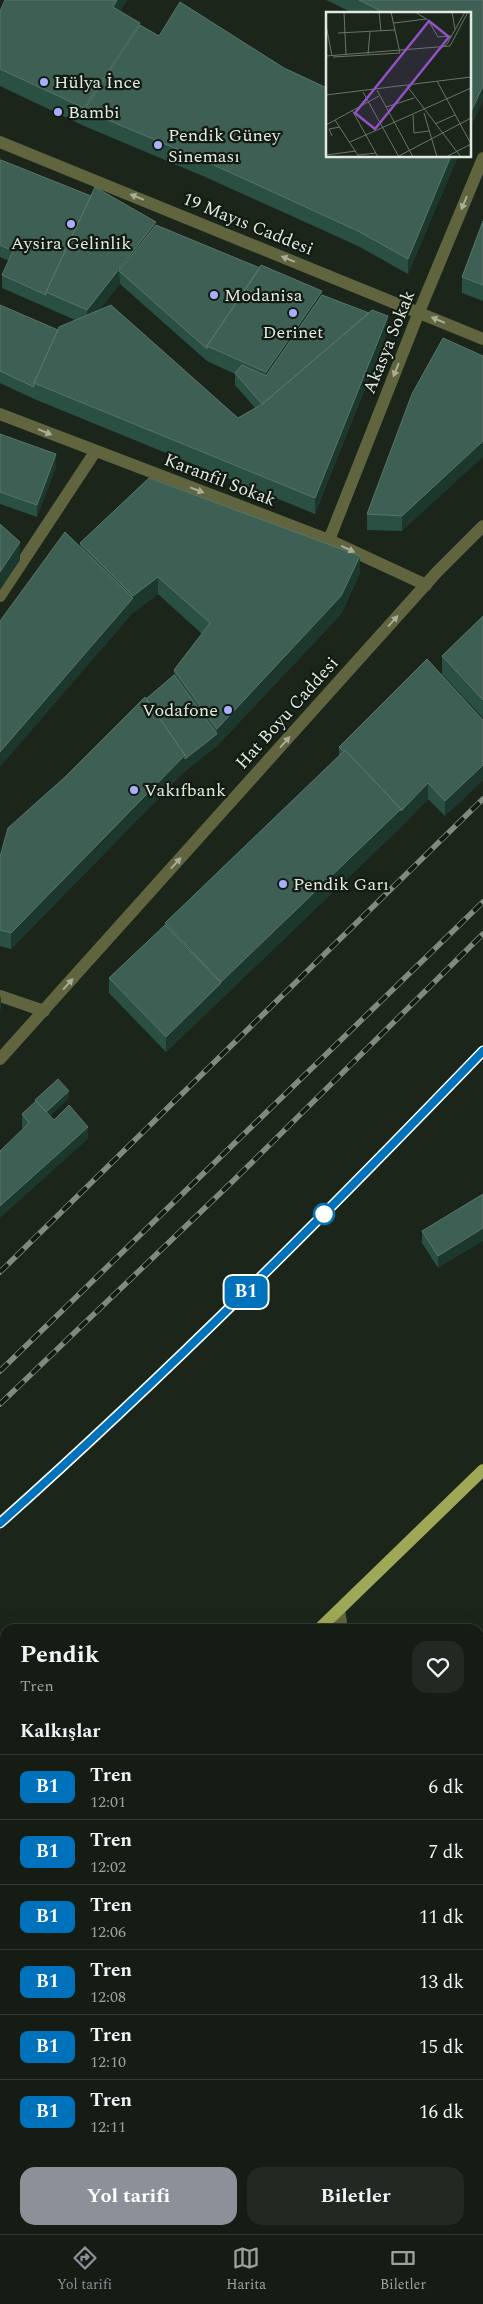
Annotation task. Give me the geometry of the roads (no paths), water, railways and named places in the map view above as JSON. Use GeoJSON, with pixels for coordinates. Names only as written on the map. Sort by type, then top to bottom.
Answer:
{"type":"FeatureCollection","features":[{"type":"Feature","properties":{"kind":"main road"},"geometry":{"type":"LineString","coordinates":[[324,1624],[483,1470]]}},
{"type":"Feature","properties":{"kind":"street","name":"19 Mayıs Caddesi"},"geometry":{"type":"LineString","coordinates":[[0,142],[483,339]]}},
{"type":"Feature","properties":{"kind":"street","name":"Akasya Sokak"},"geometry":{"type":"LineString","coordinates":[[329,540],[419,312],[483,158]]}},
{"type":"Feature","properties":{"kind":"street","name":"Karanfil Sokak"},"geometry":{"type":"LineString","coordinates":[[0,414],[95,452],[329,540],[426,585]]}},
{"type":"Feature","properties":{"kind":"street"},"geometry":{"type":"LineString","coordinates":[[0,596],[95,452]]}},
{"type":"Feature","properties":{"kind":"street","name":"Hat Boyu Caddesi"},"geometry":{"type":"LineString","coordinates":[[0,1059],[426,585],[483,526]]}},
{"type":"Feature","properties":{"kind":"street"},"geometry":{"type":"LineString","coordinates":[[0,996],[44,1011]]}},
{"type":"Feature","properties":{"kind":"street"},"geometry":{"type":"LineString","coordinates":[[339,1610],[341,1624]]}},
{"type":"Feature","properties":{"kind":"railway"},"geometry":{"type":"LineString","coordinates":[[0,1272],[483,799]]}},
{"type":"Feature","properties":{"kind":"railway"},"geometry":{"type":"LineString","coordinates":[[0,1371],[483,902]]}},
{"type":"Feature","properties":{"kind":"railway"},"geometry":{"type":"LineString","coordinates":[[0,1404],[233,1181],[483,934]]}},
{"type":"Feature","properties":{"kind":"railway"},"geometry":{"type":"LineString","coordinates":[[0,1523],[124,1409],[246,1292],[483,1051]]}},
{"type":"Feature","properties":{"kind":"train","name":"B1"},"geometry":{"type":"LineString","coordinates":[[0,1523],[87,1446],[300,1239],[483,1051]]}},
{"type":"Feature","properties":{"kind":"place","name":"Hülya İnce"},"geometry":{"type":"Point","coordinates":[44,82]}},
{"type":"Feature","properties":{"kind":"place","name":"Bambi"},"geometry":{"type":"Point","coordinates":[58,112]}},
{"type":"Feature","properties":{"kind":"place","name":"Pendik Güney Sineması"},"geometry":{"type":"Point","coordinates":[158,145]}},
{"type":"Feature","properties":{"kind":"place","name":"Aysira Gelinlik"},"geometry":{"type":"Point","coordinates":[71,224]}},
{"type":"Feature","properties":{"kind":"place","name":"Modanisa"},"geometry":{"type":"Point","coordinates":[214,295]}},
{"type":"Feature","properties":{"kind":"place","name":"Derinet"},"geometry":{"type":"Point","coordinates":[293,313]}},
{"type":"Feature","properties":{"kind":"place","name":"Vodafone"},"geometry":{"type":"Point","coordinates":[228,710]}},
{"type":"Feature","properties":{"kind":"place","name":"Vakıfbank"},"geometry":{"type":"Point","coordinates":[134,790]}},
{"type":"Feature","properties":{"kind":"place","name":"Pendik Garı"},"geometry":{"type":"Point","coordinates":[283,884]}}]}
